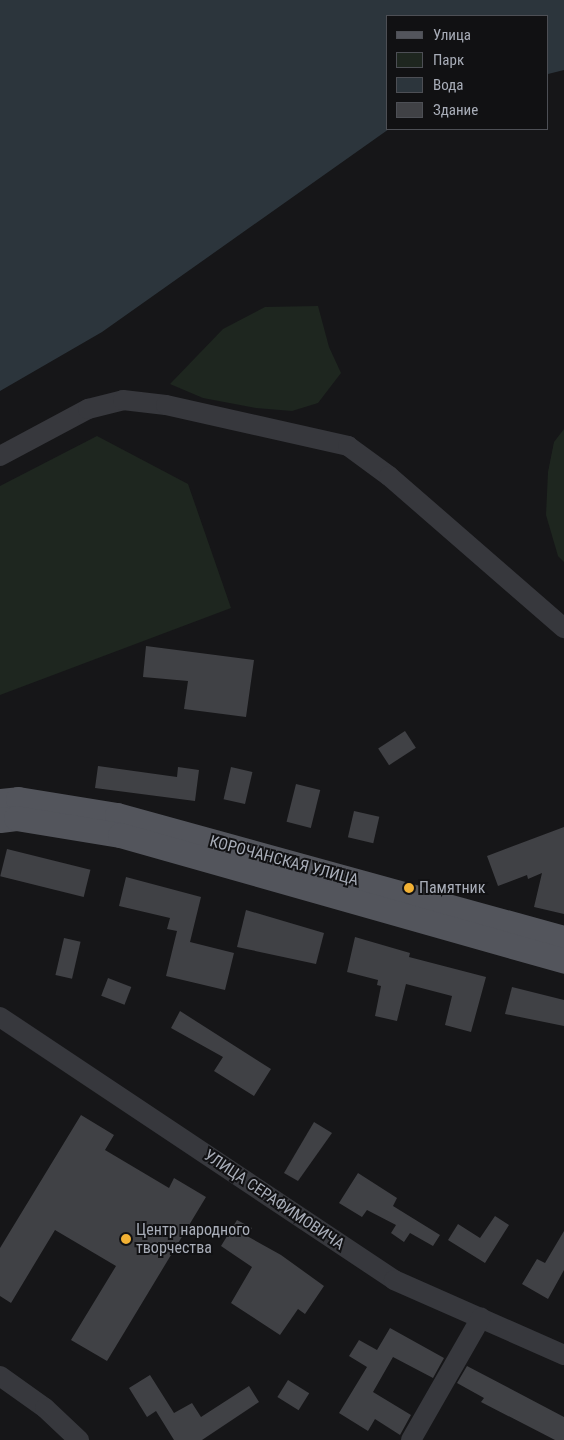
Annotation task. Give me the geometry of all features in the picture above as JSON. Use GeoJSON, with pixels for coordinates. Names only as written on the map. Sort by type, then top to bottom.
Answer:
{"type":"FeatureCollection","features":[{"type":"Feature","properties":{"kind":"main road","name":"КОРОЧАНСКАЯ УЛИЦА"},"geometry":{"type":"LineString","coordinates":[[5,813],[18,799],[117,815],[564,938]]}},
{"type":"Feature","properties":{"kind":"main road","name":"КОРОЧАНСКАЯ УЛИЦА"},"geometry":{"type":"LineString","coordinates":[[5,813],[120,835],[564,961]]}},
{"type":"Feature","properties":{"kind":"street"},"geometry":{"type":"LineString","coordinates":[[0,456],[88,409],[123,400],[196,411],[348,446],[389,476],[564,628]]}},
{"type":"Feature","properties":{"kind":"street","name":"УЛИЦА СЕРАФИМОВИЧА"},"geometry":{"type":"LineString","coordinates":[[0,1017],[394,1280],[564,1355]]}},
{"type":"Feature","properties":{"kind":"street"},"geometry":{"type":"LineString","coordinates":[[411,1440],[481,1318]]}},
{"type":"Feature","properties":{"kind":"street"},"geometry":{"type":"LineString","coordinates":[[0,1376],[45,1408],[79,1440]]}},
{"type":"Feature","properties":{"kind":"green space"},"geometry":{"type":"Polygon","coordinates":[[[318,306],[329,347],[341,373],[318,403],[292,411],[256,408],[203,398],[170,384],[223,329],[265,307],[318,306]]]}},
{"type":"Feature","properties":{"kind":"green space"},"geometry":{"type":"Polygon","coordinates":[[[564,429],[564,562],[558,556],[546,515],[548,472],[554,442],[564,429]]]}},
{"type":"Feature","properties":{"kind":"green space"},"geometry":{"type":"Polygon","coordinates":[[[97,436],[188,484],[231,608],[0,695],[0,486],[97,436]]]}},
{"type":"Feature","properties":{"kind":"water"},"geometry":{"type":"Polygon","coordinates":[[[0,0],[564,0],[564,70],[549,74],[549,15],[386,15],[386,130],[388,130],[102,332],[0,391],[0,0]]]}},
{"type":"Feature","properties":{"kind":"building"},"geometry":{"type":"Polygon","coordinates":[[[146,646],[254,660],[246,717],[184,709],[188,681],[143,677],[146,646]]]}},
{"type":"Feature","properties":{"kind":"building"},"geometry":{"type":"Polygon","coordinates":[[[405,731],[416,748],[389,765],[378,748],[405,731]]]}},
{"type":"Feature","properties":{"kind":"building"},"geometry":{"type":"Polygon","coordinates":[[[98,766],[177,777],[178,767],[199,770],[195,801],[95,788],[98,766]]]}},
{"type":"Feature","properties":{"kind":"building"},"geometry":{"type":"Polygon","coordinates":[[[231,767],[252,772],[245,804],[224,799],[231,767]]]}},
{"type":"Feature","properties":{"kind":"building"},"geometry":{"type":"Polygon","coordinates":[[[296,784],[320,790],[311,828],[287,822],[296,784]]]}},
{"type":"Feature","properties":{"kind":"building"},"geometry":{"type":"Polygon","coordinates":[[[354,811],[379,817],[373,843],[348,837],[354,811]]]}},
{"type":"Feature","properties":{"kind":"building"},"geometry":{"type":"Polygon","coordinates":[[[564,827],[564,914],[534,907],[542,873],[528,879],[527,875],[498,886],[487,856],[564,827]]]}},
{"type":"Feature","properties":{"kind":"building"},"geometry":{"type":"Polygon","coordinates":[[[7,849],[90,870],[84,897],[0,876],[7,849]]]}},
{"type":"Feature","properties":{"kind":"building"},"geometry":{"type":"Polygon","coordinates":[[[126,877],[201,897],[190,942],[234,953],[225,990],[166,976],[177,931],[167,929],[170,918],[119,906],[126,877]]]}},
{"type":"Feature","properties":{"kind":"building"},"geometry":{"type":"Polygon","coordinates":[[[246,910],[324,933],[316,964],[237,947],[246,910]]]}},
{"type":"Feature","properties":{"kind":"building"},"geometry":{"type":"Polygon","coordinates":[[[355,937],[410,953],[409,957],[486,977],[471,1032],[445,1025],[452,996],[406,984],[397,1021],[375,1016],[381,986],[377,985],[378,980],[347,972],[355,937]]]}},
{"type":"Feature","properties":{"kind":"building"},"geometry":{"type":"Polygon","coordinates":[[[64,938],[81,942],[72,979],[55,975],[64,938]]]}},
{"type":"Feature","properties":{"kind":"building"},"geometry":{"type":"Polygon","coordinates":[[[108,978],[131,987],[125,1005],[101,996],[108,978]]]}},
{"type":"Feature","properties":{"kind":"building"},"geometry":{"type":"Polygon","coordinates":[[[512,987],[564,1000],[564,1026],[505,1014],[512,987]]]}},
{"type":"Feature","properties":{"kind":"building"},"geometry":{"type":"Polygon","coordinates":[[[180,1011],[271,1069],[254,1096],[214,1071],[223,1057],[171,1028],[180,1011]]]}},
{"type":"Feature","properties":{"kind":"building","name":"Центр народного творчества"},"geometry":{"type":"Polygon","coordinates":[[[81,1115],[114,1135],[105,1150],[169,1188],[174,1178],[206,1197],[107,1361],[71,1340],[116,1266],[55,1230],[11,1303],[0,1296],[0,1248],[81,1115]]]}},
{"type":"Feature","properties":{"kind":"building"},"geometry":{"type":"Polygon","coordinates":[[[314,1122],[332,1133],[298,1181],[284,1173],[314,1122]]]}},
{"type":"Feature","properties":{"kind":"building"},"geometry":{"type":"Polygon","coordinates":[[[358,1173],[397,1198],[393,1206],[440,1235],[433,1246],[410,1233],[404,1242],[391,1233],[396,1225],[367,1210],[362,1217],[339,1203],[358,1173]]]}},
{"type":"Feature","properties":{"kind":"building"},"geometry":{"type":"Polygon","coordinates":[[[495,1216],[509,1225],[485,1263],[448,1240],[458,1224],[480,1238],[495,1216]]]}},
{"type":"Feature","properties":{"kind":"building"},"geometry":{"type":"Polygon","coordinates":[[[237,1220],[252,1228],[247,1236],[281,1255],[324,1286],[305,1314],[298,1309],[280,1335],[231,1303],[252,1267],[221,1246],[237,1220]]]}},
{"type":"Feature","properties":{"kind":"building"},"geometry":{"type":"Polygon","coordinates":[[[564,1231],[564,1270],[548,1299],[522,1284],[537,1259],[545,1263],[564,1231]]]}},
{"type":"Feature","properties":{"kind":"building"},"geometry":{"type":"Polygon","coordinates":[[[390,1328],[444,1358],[433,1378],[393,1357],[373,1392],[411,1415],[400,1435],[375,1419],[368,1431],[339,1413],[367,1367],[349,1356],[359,1340],[377,1350],[390,1328]]]}},
{"type":"Feature","properties":{"kind":"building"},"geometry":{"type":"Polygon","coordinates":[[[467,1366],[564,1417],[564,1440],[555,1440],[481,1402],[484,1398],[457,1383],[467,1366]]]}},
{"type":"Feature","properties":{"kind":"building"},"geometry":{"type":"Polygon","coordinates":[[[150,1375],[174,1413],[192,1403],[201,1417],[249,1386],[259,1402],[202,1440],[174,1440],[156,1411],[147,1417],[129,1388],[150,1375]]]}},
{"type":"Feature","properties":{"kind":"building"},"geometry":{"type":"Polygon","coordinates":[[[288,1380],[309,1393],[299,1410],[277,1397],[288,1380]]]}},
{"type":"Feature","properties":{"kind":"place","name":"Памятник"},"geometry":{"type":"Point","coordinates":[409,888]}},
{"type":"Feature","properties":{"kind":"place","name":"Центр народного творчества"},"geometry":{"type":"Point","coordinates":[126,1239]}}]}
